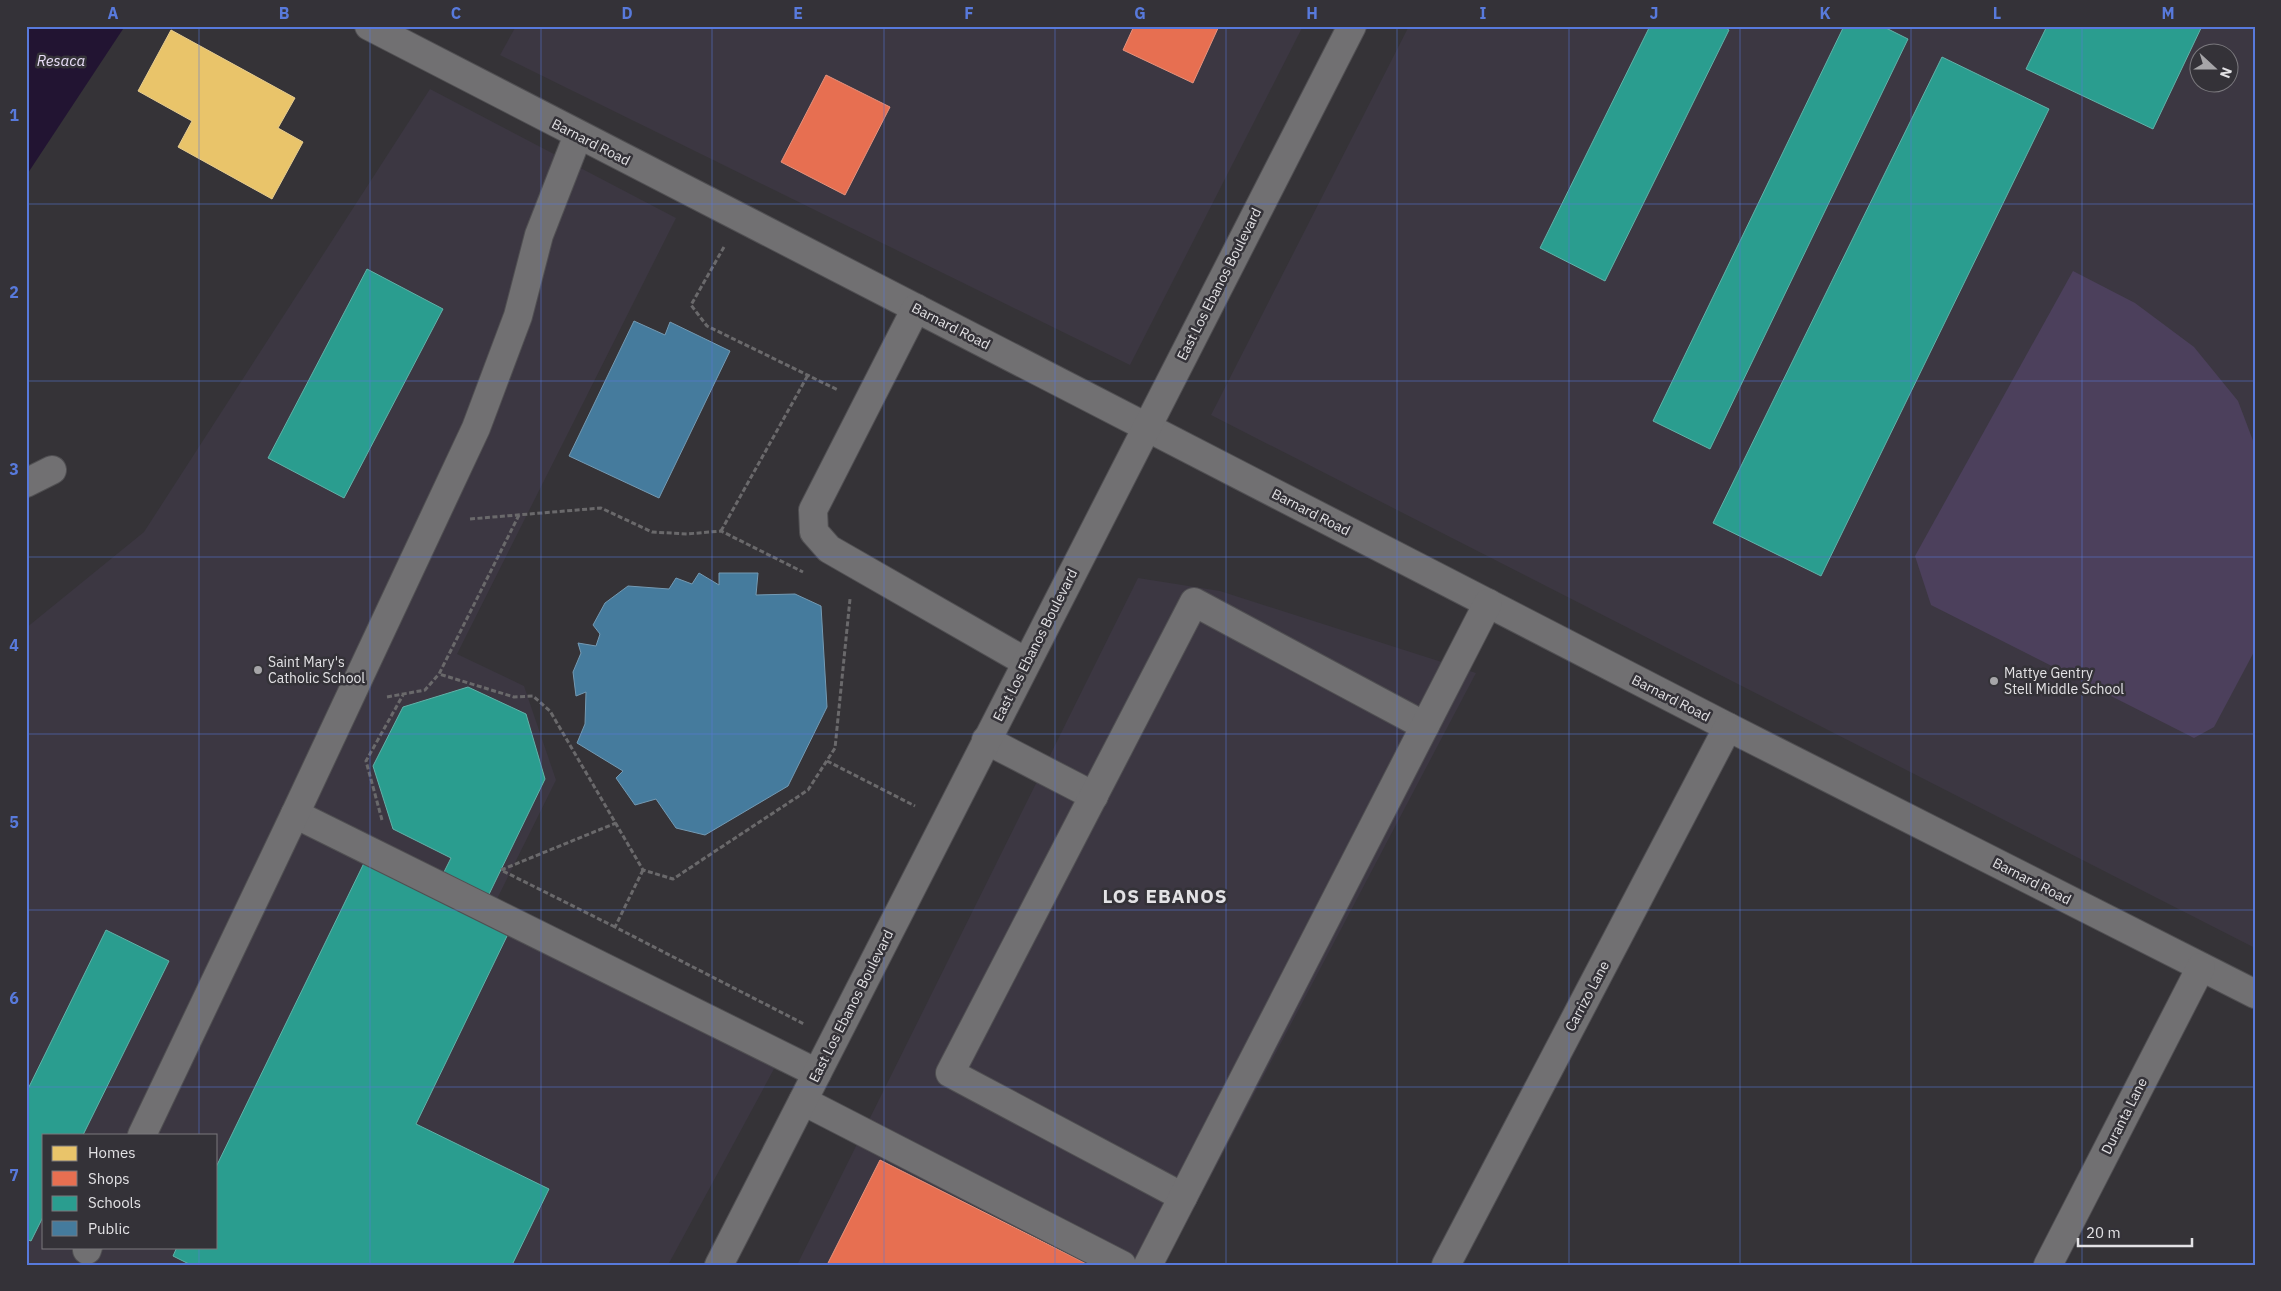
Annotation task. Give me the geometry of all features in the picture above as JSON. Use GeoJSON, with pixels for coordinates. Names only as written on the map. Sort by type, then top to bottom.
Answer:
{"type":"FeatureCollection","features":[{"type":"Feature","properties":{"kind":"street","name":"Barnard Road"},"geometry":{"type":"LineString","coordinates":[[369,26],[1728,727],[2255,994]]}},
{"type":"Feature","properties":{"kind":"street","name":"East Los Ebanos Boulevard"},"geometry":{"type":"LineString","coordinates":[[719,1265],[1352,26]]}},
{"type":"Feature","properties":{"kind":"street"},"geometry":{"type":"LineString","coordinates":[[142,1134],[476,428],[515,325],[531,274],[539,235],[578,135]]}},
{"type":"Feature","properties":{"kind":"street"},"geometry":{"type":"LineString","coordinates":[[916,308],[813,510],[814,532],[830,549],[1026,662]]}},
{"type":"Feature","properties":{"kind":"street"},"geometry":{"type":"LineString","coordinates":[[26,483],[52,470]]}},
{"type":"Feature","properties":{"kind":"street"},"geometry":{"type":"LineString","coordinates":[[1183,1197],[950,1073],[1194,602],[1426,726]]}},
{"type":"Feature","properties":{"kind":"street"},"geometry":{"type":"LineString","coordinates":[[1148,1265],[1488,603]]}},
{"type":"Feature","properties":{"kind":"street","name":"Carrizo Lane"},"geometry":{"type":"LineString","coordinates":[[1446,1265],[1728,727]]}},
{"type":"Feature","properties":{"kind":"street"},"geometry":{"type":"LineString","coordinates":[[986,740],[1094,796]]}},
{"type":"Feature","properties":{"kind":"street"},"geometry":{"type":"LineString","coordinates":[[295,814],[816,1073]]}},
{"type":"Feature","properties":{"kind":"street","name":"Duranta Lane"},"geometry":{"type":"LineString","coordinates":[[2048,1265],[2201,967]]}},
{"type":"Feature","properties":{"kind":"street"},"geometry":{"type":"LineString","coordinates":[[803,1100],[1122,1265]]}},
{"type":"Feature","properties":{"kind":"path"},"geometry":{"type":"LineString","coordinates":[[740,218],[691,305],[707,326],[867,404]]}},
{"type":"Feature","properties":{"kind":"path"},"geometry":{"type":"LineString","coordinates":[[721,531],[808,375]]}},
{"type":"Feature","properties":{"kind":"path"},"geometry":{"type":"LineString","coordinates":[[432,522],[601,508],[652,532],[687,534],[721,531],[807,574]]}},
{"type":"Feature","properties":{"kind":"path"},"geometry":{"type":"LineString","coordinates":[[346,705],[425,690],[439,674],[520,515]]}},
{"type":"Feature","properties":{"kind":"path"},"geometry":{"type":"LineString","coordinates":[[439,674],[514,697],[533,696],[550,711],[643,870],[673,879],[808,790],[835,748],[850,596],[876,609],[898,588]]}},
{"type":"Feature","properties":{"kind":"path"},"geometry":{"type":"LineString","coordinates":[[384,826],[366,762],[403,694]]}},
{"type":"Feature","properties":{"kind":"path"},"geometry":{"type":"LineString","coordinates":[[827,761],[945,821]]}},
{"type":"Feature","properties":{"kind":"path"},"geometry":{"type":"LineString","coordinates":[[616,823],[501,870],[834,1039]]}},
{"type":"Feature","properties":{"kind":"path"},"geometry":{"type":"LineString","coordinates":[[615,927],[643,870]]}},
{"type":"Feature","properties":{"kind":"shaded area"},"geometry":{"type":"Polygon","coordinates":[[[516,26],[1303,26],[1130,365],[500,55],[516,26]]]}},
{"type":"Feature","properties":{"kind":"shaded area","name":"Mattye Gentry Stell Middle School"},"geometry":{"type":"Polygon","coordinates":[[[1409,26],[2255,26],[2255,948],[1211,415],[1409,26]]]}},
{"type":"Feature","properties":{"kind":"shaded area","name":"Saint Mary's Catholic School"},"geometry":{"type":"Polygon","coordinates":[[[430,89],[676,218],[457,654],[524,686],[556,780],[496,901],[788,1043],[668,1265],[26,1265],[26,628],[144,532],[430,89]]]}},
{"type":"Feature","properties":{"kind":"shaded area"},"geometry":{"type":"Polygon","coordinates":[[[2073,271],[2135,303],[2194,347],[2238,401],[2255,446],[2255,650],[2214,727],[2194,738],[1931,605],[1915,556],[2073,271]]]}},
{"type":"Feature","properties":{"kind":"shaded area"},"geometry":{"type":"Polygon","coordinates":[[[1138,578],[1220,591],[1476,673],[1164,1265],[797,1265],[1138,578]]]}},
{"type":"Feature","properties":{"kind":"water","name":"Resaca"},"geometry":{"type":"Polygon","coordinates":[[[26,26],[125,26],[26,176],[26,26]]]}},
{"type":"Feature","properties":{"kind":"building: Homes"},"geometry":{"type":"Polygon","coordinates":[[[171,30],[295,98],[278,128],[303,142],[272,199],[178,147],[192,121],[138,91],[171,30]]]}},
{"type":"Feature","properties":{"kind":"building: Shops"},"geometry":{"type":"Polygon","coordinates":[[[1134,26],[1219,26],[1193,83],[1123,50],[1134,26]]]}},
{"type":"Feature","properties":{"kind":"building: Shops"},"geometry":{"type":"Polygon","coordinates":[[[826,75],[890,107],[845,195],[781,162],[826,75]]]}},
{"type":"Feature","properties":{"kind":"building: Shops"},"geometry":{"type":"Polygon","coordinates":[[[880,1160],[1089,1265],[827,1265],[880,1160]]]}},
{"type":"Feature","properties":{"kind":"building: Schools"},"geometry":{"type":"Polygon","coordinates":[[[1650,26],[1722,26],[1729,30],[1605,281],[1540,248],[1650,26]]]}},
{"type":"Feature","properties":{"kind":"building: Schools"},"geometry":{"type":"Polygon","coordinates":[[[1844,26],[1882,26],[1908,39],[1710,449],[1653,421],[1844,26]]]}},
{"type":"Feature","properties":{"kind":"building: Schools"},"geometry":{"type":"Polygon","coordinates":[[[2047,26],[2202,26],[2194,42],[2188,42],[2188,55],[2153,129],[2026,69],[2047,26]]]}},
{"type":"Feature","properties":{"kind":"building: Schools"},"geometry":{"type":"Polygon","coordinates":[[[1942,57],[2049,109],[1821,576],[1713,523],[1942,57]]]}},
{"type":"Feature","properties":{"kind":"building: Schools"},"geometry":{"type":"Polygon","coordinates":[[[367,269],[443,309],[344,498],[268,458],[367,269]]]}},
{"type":"Feature","properties":{"kind":"building: Schools"},"geometry":{"type":"Polygon","coordinates":[[[468,687],[526,714],[545,779],[477,919],[508,934],[416,1124],[549,1189],[512,1265],[191,1265],[173,1256],[177,1248],[218,1248],[218,1163],[364,863],[432,896],[451,858],[393,829],[373,766],[403,707],[468,687]]]}},
{"type":"Feature","properties":{"kind":"building: Schools"},"geometry":{"type":"Polygon","coordinates":[[[106,930],[169,961],[83,1134],[42,1134],[42,1219],[31,1241],[26,1239],[26,1093],[106,930]]]}},
{"type":"Feature","properties":{"kind":"building: Public"},"geometry":{"type":"Polygon","coordinates":[[[634,321],[665,335],[670,322],[730,351],[659,498],[569,456],[634,321]]]}},
{"type":"Feature","properties":{"kind":"building: Public"},"geometry":{"type":"Polygon","coordinates":[[[699,573],[719,585],[719,573],[758,573],[756,595],[795,594],[821,606],[827,707],[788,786],[705,835],[676,828],[656,799],[635,805],[616,778],[623,771],[577,743],[585,724],[586,692],[576,696],[573,672],[581,653],[578,643],[596,646],[600,634],[593,625],[605,603],[628,586],[669,589],[676,578],[692,584],[699,573]]]}},
{"type":"Feature","properties":{"kind":"place","name":"Saint Mary's Catholic School"},"geometry":{"type":"Point","coordinates":[258,670]}},
{"type":"Feature","properties":{"kind":"place","name":"Mattye Gentry Stell Middle School"},"geometry":{"type":"Point","coordinates":[1994,681]}},
{"type":"Feature","properties":{"kind":"district","name":"LOS EBANOS"},"geometry":{"type":"Point","coordinates":[1165,896]}}]}
